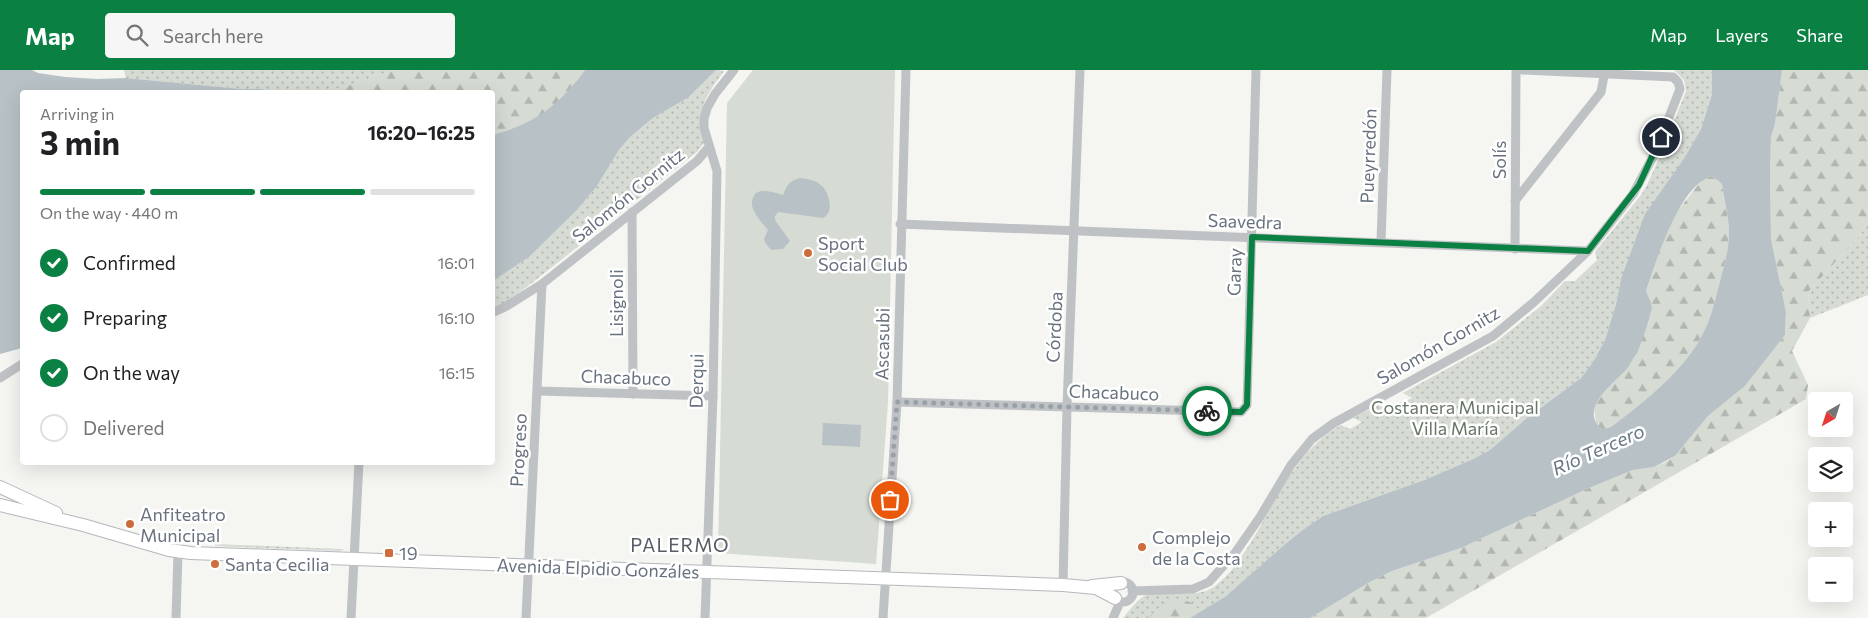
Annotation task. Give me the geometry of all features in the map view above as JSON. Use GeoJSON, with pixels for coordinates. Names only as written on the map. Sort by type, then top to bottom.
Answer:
{"type":"FeatureCollection","features":[{"type":"Feature","properties":{"kind":"main road","name":"Avenida Elpidio Gonzáles"},"geometry":{"type":"LineString","coordinates":[[0,487],[83,525]]}},
{"type":"Feature","properties":{"kind":"main road","name":"Avenida Elpidio Gonzáles"},"geometry":{"type":"LineString","coordinates":[[0,505],[83,525],[178,552],[1088,586],[1102,590],[1118,600]]}},
{"type":"Feature","properties":{"kind":"main road"},"geometry":{"type":"LineString","coordinates":[[1088,586],[1121,583]]}},
{"type":"Feature","properties":{"kind":"street","name":"Salomón Gornitz"},"geometry":{"type":"LineString","coordinates":[[495,312],[506,308],[542,284],[696,161],[709,147],[704,128],[706,108],[734,70]]}},
{"type":"Feature","properties":{"kind":"street","name":"Ascasubi"},"geometry":{"type":"LineString","coordinates":[[883,618],[884,579],[897,402],[900,224],[906,70]]}},
{"type":"Feature","properties":{"kind":"street","name":"Córdoba"},"geometry":{"type":"LineString","coordinates":[[1063,585],[1067,406],[1080,70]]}},
{"type":"Feature","properties":{"kind":"street","name":"Garay"},"geometry":{"type":"LineString","coordinates":[[1241,412],[1247,405],[1256,70]]}},
{"type":"Feature","properties":{"kind":"street","name":"Pueyrredón"},"geometry":{"type":"LineString","coordinates":[[1381,242],[1387,70]]}},
{"type":"Feature","properties":{"kind":"street","name":"Solís"},"geometry":{"type":"LineString","coordinates":[[1515,249],[1516,70]]}},
{"type":"Feature","properties":{"kind":"street"},"geometry":{"type":"LineString","coordinates":[[1515,202],[1601,92],[1605,72],[1522,70]]}},
{"type":"Feature","properties":{"kind":"street","name":"Salomón Gornitz"},"geometry":{"type":"LineString","coordinates":[[1132,591],[1193,589],[1209,582],[1235,553],[1260,517],[1291,465],[1312,438],[1334,423],[1493,336],[1522,313],[1588,251],[1633,194],[1644,176],[1680,89],[1678,82],[1673,77],[1605,72]]}},
{"type":"Feature","properties":{"kind":"street","name":"Derqui"},"geometry":{"type":"LineString","coordinates":[[705,618],[713,396],[717,171],[709,147]]}},
{"type":"Feature","properties":{"kind":"street","name":"Lisignoli"},"geometry":{"type":"LineString","coordinates":[[632,212],[633,394]]}},
{"type":"Feature","properties":{"kind":"street","name":"Saavedra"},"geometry":{"type":"LineString","coordinates":[[900,224],[1588,251]]}},
{"type":"Feature","properties":{"kind":"street","name":"Progreso"},"geometry":{"type":"LineString","coordinates":[[526,618],[542,284]]}},
{"type":"Feature","properties":{"kind":"street"},"geometry":{"type":"LineString","coordinates":[[0,378],[20,365]]}},
{"type":"Feature","properties":{"kind":"street","name":"Chacabuco"},"geometry":{"type":"LineString","coordinates":[[538,391],[713,396]]}},
{"type":"Feature","properties":{"kind":"street","name":"Chacabuco"},"geometry":{"type":"LineString","coordinates":[[897,402],[1241,412]]}},
{"type":"Feature","properties":{"kind":"street"},"geometry":{"type":"LineString","coordinates":[[351,618],[358,465]]}},
{"type":"Feature","properties":{"kind":"street"},"geometry":{"type":"LineString","coordinates":[[176,618],[178,552]]}},
{"type":"Feature","properties":{"kind":"street"},"geometry":{"type":"LineString","coordinates":[[1113,618],[1118,600],[1114,589],[1121,583],[1127,584],[1132,591],[1130,599],[1127,601],[1118,600]]}},
{"type":"Feature","properties":{"kind":"green space"},"geometry":{"type":"Polygon","coordinates":[[[124,70],[394,70],[334,90],[241,89],[126,78],[124,70]]]}},
{"type":"Feature","properties":{"kind":"green space"},"geometry":{"type":"Polygon","coordinates":[[[394,70],[585,70],[565,95],[550,109],[522,125],[495,134],[495,90],[334,90],[394,70]]]}},
{"type":"Feature","properties":{"kind":"green space"},"geometry":{"type":"Polygon","coordinates":[[[716,70],[724,71],[704,104],[702,119],[705,142],[697,152],[537,279],[508,301],[495,307],[495,280],[529,257],[577,210],[597,186],[619,150],[630,137],[653,118],[689,97],[716,70]]]}},
{"type":"Feature","properties":{"kind":"green space","name":"Sport Social Club"},"geometry":{"type":"Polygon","coordinates":[[[753,70],[895,70],[888,402],[876,564],[718,553],[727,103],[753,70]]]}},
{"type":"Feature","properties":{"kind":"green space","name":"Costanera Municipal Villa María"},"geometry":{"type":"Polygon","coordinates":[[[1674,70],[1712,70],[1712,93],[1701,129],[1621,279],[1616,304],[1605,340],[1593,362],[1581,378],[1527,418],[1490,450],[1427,479],[1323,516],[1284,545],[1226,596],[1190,618],[1123,618],[1135,603],[1152,593],[1198,593],[1207,591],[1215,586],[1243,554],[1289,477],[1325,435],[1341,425],[1350,429],[1362,422],[1353,418],[1378,405],[1389,409],[1412,398],[1403,393],[1496,342],[1541,306],[1565,281],[1575,281],[1597,260],[1595,252],[1641,195],[1660,156],[1686,91],[1684,80],[1674,70]]]}},
{"type":"Feature","properties":{"kind":"green space"},"geometry":{"type":"Polygon","coordinates":[[[1782,70],[1868,70],[1868,221],[1860,235],[1808,292],[1810,318],[1792,351],[1808,385],[1806,399],[1426,618],[1310,618],[1392,571],[1461,548],[1589,488],[1633,470],[1654,467],[1666,462],[1675,456],[1708,416],[1745,386],[1785,335],[1786,312],[1771,239],[1770,175],[1771,137],[1775,124],[1782,70]]]}},
{"type":"Feature","properties":{"kind":"green space"},"geometry":{"type":"Polygon","coordinates":[[[1712,176],[1722,184],[1729,233],[1726,259],[1707,324],[1688,357],[1664,383],[1611,427],[1604,429],[1599,427],[1596,422],[1594,409],[1596,403],[1628,367],[1637,352],[1652,308],[1646,291],[1664,238],[1676,213],[1698,185],[1705,178],[1712,176]]]}},
{"type":"Feature","properties":{"kind":"green space"},"geometry":{"type":"Polygon","coordinates":[[[1868,221],[1868,295],[1810,318],[1808,292],[1860,235],[1868,221]]]}},
{"type":"Feature","properties":{"kind":"green space"},"geometry":{"type":"Polygon","coordinates":[[[215,544],[345,549],[340,551],[215,546],[215,544]]]}},
{"type":"Feature","properties":{"kind":"green space"},"geometry":{"type":"Polygon","coordinates":[[[1182,599],[1194,604],[1200,611],[1190,618],[1148,618],[1163,604],[1182,599]]]}},
{"type":"Feature","properties":{"kind":"water"},"geometry":{"type":"Polygon","coordinates":[[[0,70],[32,70],[38,73],[65,77],[126,78],[267,90],[20,90],[20,349],[0,354],[0,70]]]}},
{"type":"Feature","properties":{"kind":"water"},"geometry":{"type":"Polygon","coordinates":[[[585,70],[716,70],[689,97],[653,118],[630,137],[619,150],[597,186],[577,210],[529,257],[495,280],[495,134],[522,125],[545,112],[575,83],[585,70]]]}},
{"type":"Feature","properties":{"kind":"water","name":"Río Tercero"},"geometry":{"type":"Polygon","coordinates":[[[1712,70],[1782,70],[1775,124],[1771,137],[1770,175],[1771,239],[1786,312],[1785,335],[1745,386],[1708,416],[1675,456],[1654,467],[1633,470],[1589,488],[1461,548],[1392,571],[1310,618],[1190,618],[1226,596],[1284,545],[1323,516],[1427,479],[1490,450],[1527,418],[1581,378],[1593,362],[1605,340],[1616,304],[1621,279],[1645,214],[1683,160],[1701,129],[1712,94],[1712,70]],[[1712,176],[1700,182],[1689,194],[1670,226],[1646,291],[1652,308],[1637,353],[1629,366],[1598,400],[1595,408],[1594,416],[1597,424],[1602,428],[1611,427],[1664,383],[1688,357],[1705,329],[1710,318],[1726,259],[1729,240],[1729,227],[1722,184],[1712,176]]]}},
{"type":"Feature","properties":{"kind":"water"},"geometry":{"type":"Polygon","coordinates":[[[800,178],[815,181],[825,189],[830,203],[829,212],[823,218],[778,212],[775,220],[790,241],[783,249],[771,250],[764,239],[768,230],[754,211],[752,206],[753,198],[761,191],[783,195],[789,184],[800,178]]]}},
{"type":"Feature","properties":{"kind":"water"},"geometry":{"type":"Polygon","coordinates":[[[823,423],[861,425],[860,447],[822,445],[823,423]]]}},
{"type":"Feature","properties":{"kind":"way so far"},"geometry":{"type":"LineString","coordinates":[[890,500],[897,402],[1207,411]]}},
{"type":"Feature","properties":{"kind":"place","name":"Sport Social Club"},"geometry":{"type":"Point","coordinates":[808,253]}},
{"type":"Feature","properties":{"kind":"place","name":"Anfiteatro Municipal"},"geometry":{"type":"Point","coordinates":[130,524]}},
{"type":"Feature","properties":{"kind":"place","name":"Complejo de la Costa"},"geometry":{"type":"Point","coordinates":[1142,547]}},
{"type":"Feature","properties":{"kind":"place","name":"19"},"geometry":{"type":"Point","coordinates":[389,553]}},
{"type":"Feature","properties":{"kind":"place","name":"Santa Cecilia"},"geometry":{"type":"Point","coordinates":[215,564]}},
{"type":"Feature","properties":{"kind":"district","name":"PALERMO"},"geometry":{"type":"Point","coordinates":[680,544]}},
{"type":"Feature","properties":{"kind":"route"},"geometry":{"type":"LineString","coordinates":[[1207,411],[1241,412],[1247,405],[1252,237],[1588,251],[1639,185],[1661,137]]}}]}
